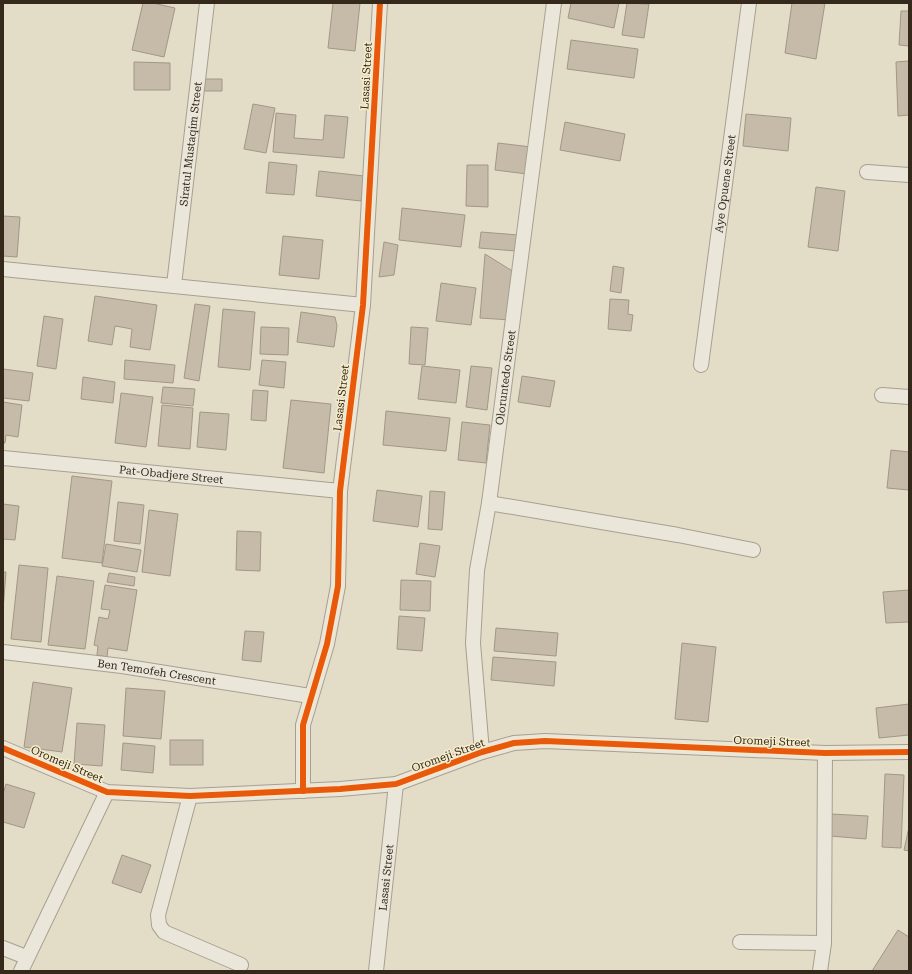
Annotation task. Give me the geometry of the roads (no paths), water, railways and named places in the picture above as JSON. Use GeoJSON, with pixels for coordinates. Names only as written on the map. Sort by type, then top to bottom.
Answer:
{"type":"FeatureCollection","features":[{"type":"Feature","properties":{"kind":"street","name":"Siratul Mustaqim Street"},"geometry":{"type":"LineString","coordinates":[[174,285],[207,3]]}},
{"type":"Feature","properties":{"kind":"street","name":"Lasasi Street"},"geometry":{"type":"LineString","coordinates":[[303,791],[302,732],[310,696],[326,644],[338,586],[340,491],[363,305],[380,3]]}},
{"type":"Feature","properties":{"kind":"street","name":"Oloruntedo Street"},"geometry":{"type":"LineString","coordinates":[[482,752],[473,642],[477,570],[489,503],[554,3]]}},
{"type":"Feature","properties":{"kind":"street","name":"Aye Opuene Street"},"geometry":{"type":"LineString","coordinates":[[700,365],[749,3]]}},
{"type":"Feature","properties":{"kind":"street"},"geometry":{"type":"LineString","coordinates":[[867,172],[909,175]]}},
{"type":"Feature","properties":{"kind":"street"},"geometry":{"type":"LineString","coordinates":[[3,269],[363,305]]}},
{"type":"Feature","properties":{"kind":"street"},"geometry":{"type":"LineString","coordinates":[[882,395],[909,397]]}},
{"type":"Feature","properties":{"kind":"street","name":"Pat-Obadjere Street"},"geometry":{"type":"LineString","coordinates":[[3,458],[340,491]]}},
{"type":"Feature","properties":{"kind":"street"},"geometry":{"type":"LineString","coordinates":[[489,503],[678,535],[753,550]]}},
{"type":"Feature","properties":{"kind":"street","name":"Ben Temofeh Crescent"},"geometry":{"type":"LineString","coordinates":[[3,652],[122,666],[310,696]]}},
{"type":"Feature","properties":{"kind":"street","name":"Oromeji Street"},"geometry":{"type":"LineString","coordinates":[[3,748],[107,792],[190,796],[303,791],[396,784],[482,752],[514,743],[545,741],[825,753],[909,752]]}},
{"type":"Feature","properties":{"kind":"street"},"geometry":{"type":"LineString","coordinates":[[820,971],[824,943],[825,753]]}},
{"type":"Feature","properties":{"kind":"street","name":"Lasasi Street"},"geometry":{"type":"LineString","coordinates":[[376,971],[396,784]]}},
{"type":"Feature","properties":{"kind":"street"},"geometry":{"type":"LineString","coordinates":[[21,971],[107,792]]}},
{"type":"Feature","properties":{"kind":"street"},"geometry":{"type":"LineString","coordinates":[[190,796],[158,915],[159,925],[164,932],[241,965]]}},
{"type":"Feature","properties":{"kind":"street"},"geometry":{"type":"LineString","coordinates":[[740,942],[824,943]]}},
{"type":"Feature","properties":{"kind":"street"},"geometry":{"type":"LineString","coordinates":[[3,948],[26,958]]}}]}
